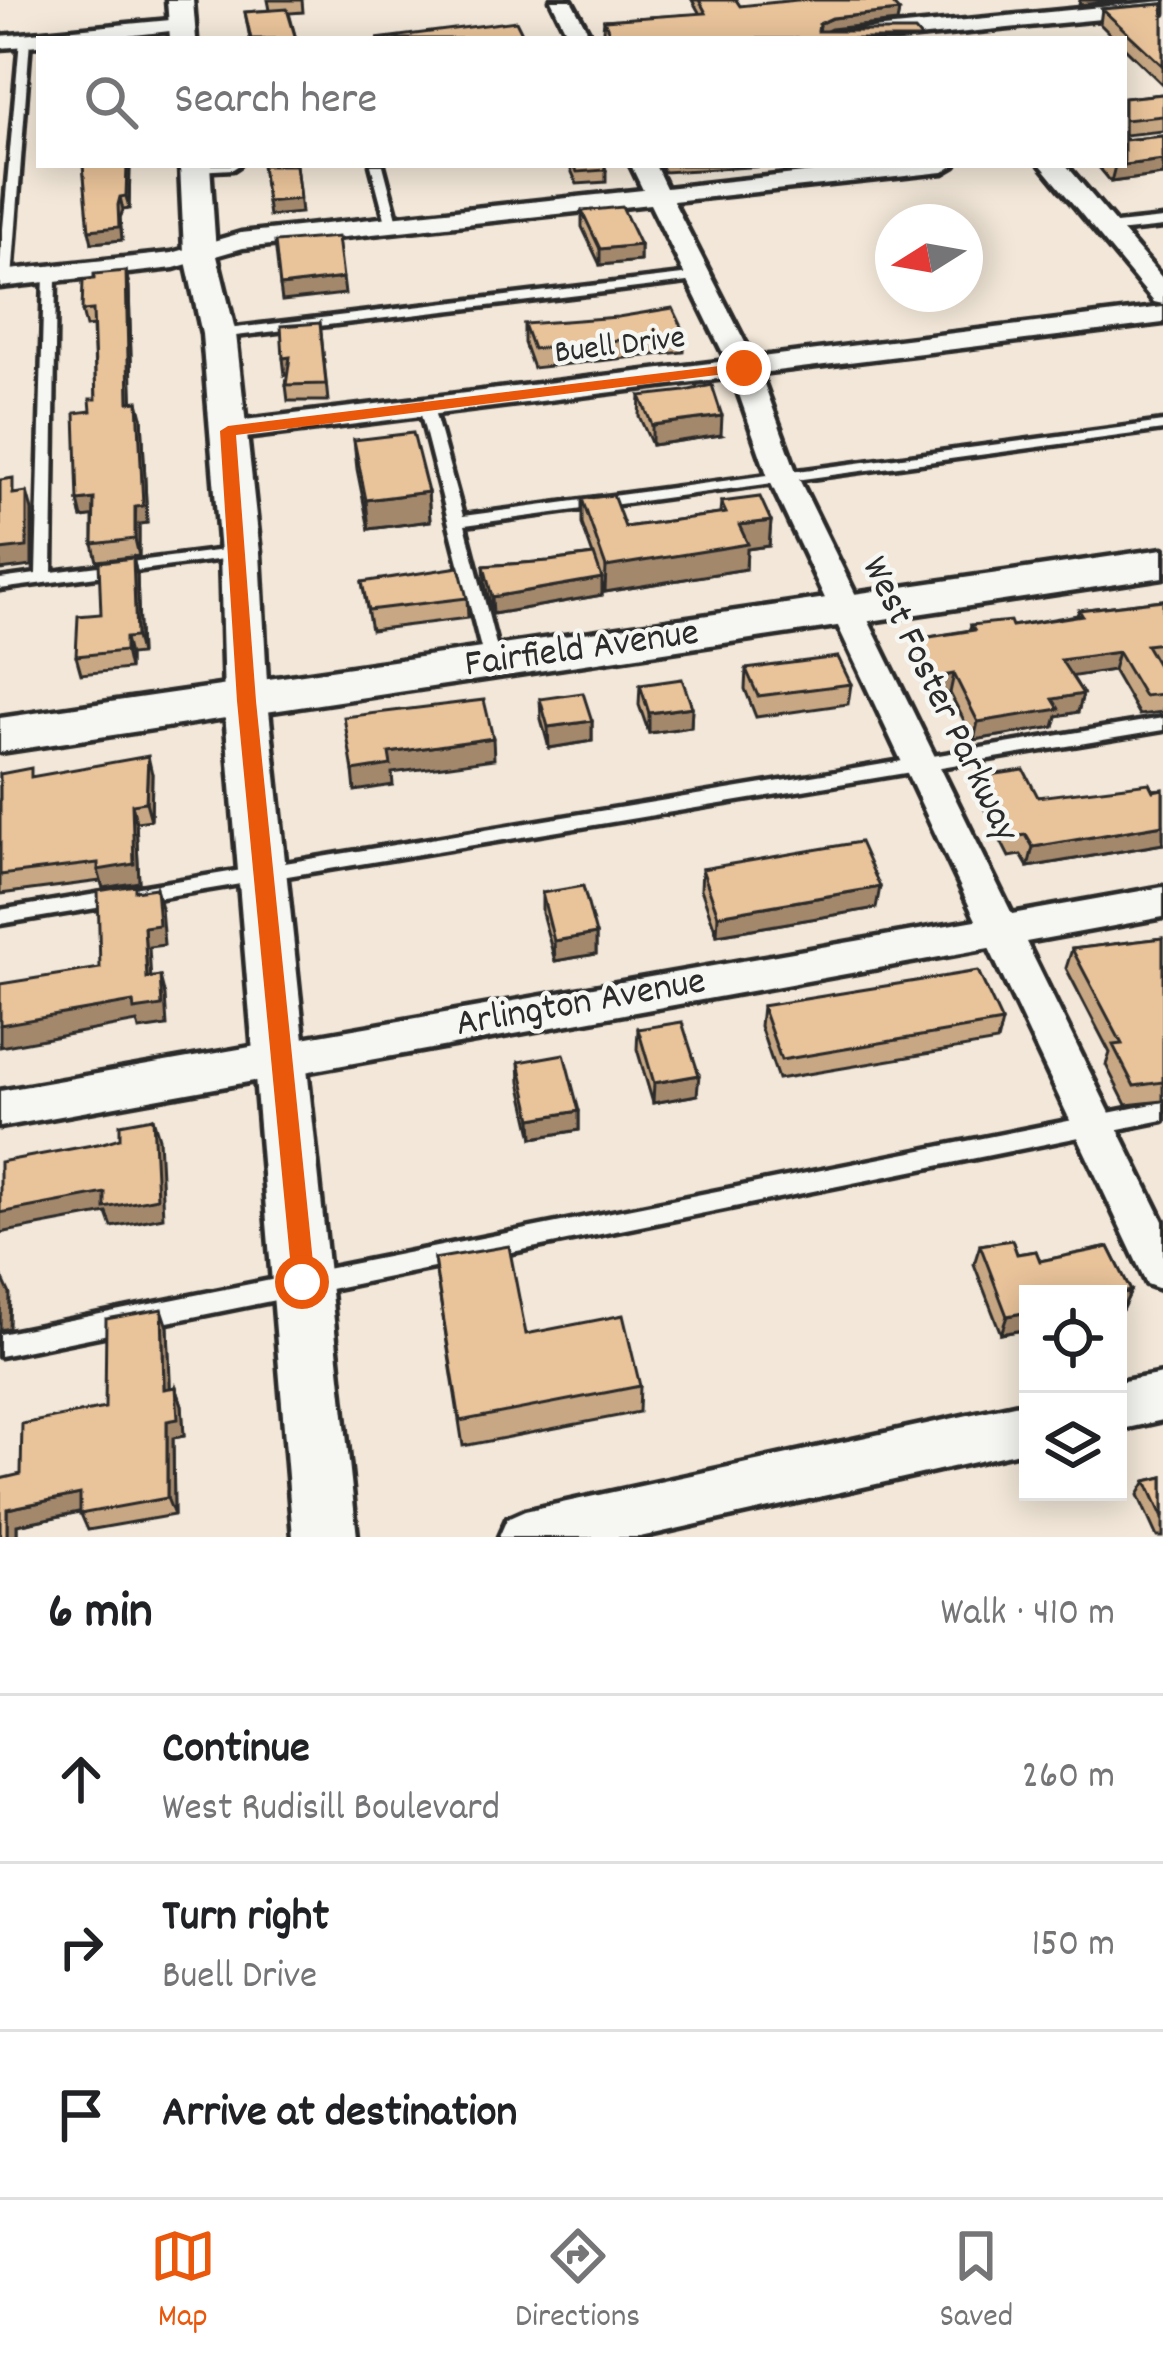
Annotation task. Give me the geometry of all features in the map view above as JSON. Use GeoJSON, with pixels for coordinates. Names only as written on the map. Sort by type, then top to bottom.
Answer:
{"type":"FeatureCollection","features":[{"type":"Feature","properties":{"kind":"main road","name":"Fairfield Avenue"},"geometry":{"type":"LineString","coordinates":[[0,735],[1163,563]]}},
{"type":"Feature","properties":{"kind":"street"},"geometry":{"type":"LineString","coordinates":[[561,0],[579,36]]}},
{"type":"Feature","properties":{"kind":"street"},"geometry":{"type":"LineString","coordinates":[[858,36],[1163,8]]}},
{"type":"Feature","properties":{"kind":"street"},"geometry":{"type":"LineString","coordinates":[[60,36],[181,22]]}},
{"type":"Feature","properties":{"kind":"street"},"geometry":{"type":"LineString","coordinates":[[0,42],[36,39]]}},
{"type":"Feature","properties":{"kind":"street"},"geometry":{"type":"LineString","coordinates":[[195,168],[200,252],[219,334],[240,554],[246,701],[325,1537]]}},
{"type":"Feature","properties":{"kind":"street"},"geometry":{"type":"LineString","coordinates":[[3,279],[149,264],[241,242],[393,226],[651,181],[888,168]]}},
{"type":"Feature","properties":{"kind":"street"},"geometry":{"type":"LineString","coordinates":[[1056,168],[1163,296]]}},
{"type":"Feature","properties":{"kind":"street","name":"West Foster Parkway"},"geometry":{"type":"LineString","coordinates":[[651,181],[744,368],[783,477],[1163,1269]]}},
{"type":"Feature","properties":{"kind":"street","name":"Buell Drive"},"geometry":{"type":"LineString","coordinates":[[228,431],[1163,316]]}},
{"type":"Feature","properties":{"kind":"street","name":"Arlington Avenue"},"geometry":{"type":"LineString","coordinates":[[0,1109],[1163,902]]}},
{"type":"Feature","properties":{"kind":"street"},"geometry":{"type":"LineString","coordinates":[[1127,1404],[1163,1396]]}},
{"type":"Feature","properties":{"kind":"street"},"geometry":{"type":"LineString","coordinates":[[525,1537],[1019,1428]]}},
{"type":"Feature","properties":{"kind":"lane"},"geometry":{"type":"LineString","coordinates":[[3,279],[25,40]]}},
{"type":"Feature","properties":{"kind":"lane"},"geometry":{"type":"LineString","coordinates":[[378,168],[393,226]]}},
{"type":"Feature","properties":{"kind":"lane"},"geometry":{"type":"LineString","coordinates":[[1107,229],[1163,223]]}},
{"type":"Feature","properties":{"kind":"lane"},"geometry":{"type":"LineString","coordinates":[[44,578],[50,274]]}},
{"type":"Feature","properties":{"kind":"lane"},"geometry":{"type":"LineString","coordinates":[[219,334],[699,278]]}},
{"type":"Feature","properties":{"kind":"lane"},"geometry":{"type":"LineString","coordinates":[[426,407],[460,521],[459,543],[493,664]]}},
{"type":"Feature","properties":{"kind":"lane"},"geometry":{"type":"LineString","coordinates":[[460,521],[1163,426]]}},
{"type":"Feature","properties":{"kind":"lane"},"geometry":{"type":"LineString","coordinates":[[0,584],[240,554]]}},
{"type":"Feature","properties":{"kind":"lane"},"geometry":{"type":"LineString","coordinates":[[0,917],[1163,724]]}},
{"type":"Feature","properties":{"kind":"lane"},"geometry":{"type":"LineString","coordinates":[[0,1345],[1163,1111]]}},
{"type":"Feature","properties":{"kind":"building"},"geometry":{"type":"Polygon","coordinates":[[[699,0],[736,0],[740,6],[797,0],[889,0],[899,11],[832,18],[819,24],[818,31],[915,31],[919,36],[611,36],[604,20],[706,13],[699,0]]]}},
{"type":"Feature","properties":{"kind":"building"},"geometry":{"type":"Polygon","coordinates":[[[1163,4],[1163,66],[1102,9],[1163,4]]]}},
{"type":"Feature","properties":{"kind":"building"},"geometry":{"type":"Polygon","coordinates":[[[287,9],[295,36],[250,36],[245,12],[287,9]]]}},
{"type":"Feature","properties":{"kind":"building"},"geometry":{"type":"Polygon","coordinates":[[[516,21],[524,36],[399,36],[516,21]]]}},
{"type":"Feature","properties":{"kind":"building"},"geometry":{"type":"Polygon","coordinates":[[[1163,94],[1163,116],[1127,120],[1127,98],[1163,94]]]}},
{"type":"Feature","properties":{"kind":"building"},"geometry":{"type":"Polygon","coordinates":[[[1163,136],[1163,160],[1127,165],[1127,140],[1163,136]]]}},
{"type":"Feature","properties":{"kind":"building"},"geometry":{"type":"Polygon","coordinates":[[[83,168],[127,168],[126,196],[120,197],[118,205],[119,227],[89,230],[83,168]]]}},
{"type":"Feature","properties":{"kind":"building"},"geometry":{"type":"Polygon","coordinates":[[[262,168],[296,168],[300,199],[267,202],[262,168]]]}},
{"type":"Feature","properties":{"kind":"building"},"geometry":{"type":"Polygon","coordinates":[[[622,207],[640,245],[600,249],[582,211],[622,207]]]}},
{"type":"Feature","properties":{"kind":"building"},"geometry":{"type":"Polygon","coordinates":[[[338,237],[343,278],[280,286],[275,242],[338,237]]]}},
{"type":"Feature","properties":{"kind":"building"},"geometry":{"type":"Polygon","coordinates":[[[126,271],[129,402],[138,401],[143,506],[135,507],[135,539],[93,544],[94,499],[78,501],[75,413],[91,411],[90,399],[96,399],[93,310],[82,311],[83,280],[94,279],[94,274],[126,271]]]}},
{"type":"Feature","properties":{"kind":"building"},"geometry":{"type":"Polygon","coordinates":[[[673,308],[685,333],[533,349],[524,324],[618,317],[673,308]]]}},
{"type":"Feature","properties":{"kind":"building"},"geometry":{"type":"Polygon","coordinates":[[[320,323],[326,384],[286,385],[290,357],[283,358],[281,326],[320,323]]]}},
{"type":"Feature","properties":{"kind":"building"},"geometry":{"type":"Polygon","coordinates":[[[712,385],[722,416],[652,425],[640,396],[685,391],[712,385]]]}},
{"type":"Feature","properties":{"kind":"building"},"geometry":{"type":"Polygon","coordinates":[[[413,433],[428,492],[366,500],[354,440],[413,433]]]}},
{"type":"Feature","properties":{"kind":"building"},"geometry":{"type":"Polygon","coordinates":[[[13,478],[13,494],[27,492],[27,547],[0,550],[0,480],[13,478]]]}},
{"type":"Feature","properties":{"kind":"building"},"geometry":{"type":"Polygon","coordinates":[[[613,495],[625,527],[726,513],[721,502],[760,497],[771,521],[739,525],[748,544],[606,567],[582,499],[613,495]]]}},
{"type":"Feature","properties":{"kind":"building"},"geometry":{"type":"Polygon","coordinates":[[[594,555],[602,578],[492,597],[484,566],[549,561],[594,555]]]}},
{"type":"Feature","properties":{"kind":"building"},"geometry":{"type":"Polygon","coordinates":[[[133,558],[136,637],[125,638],[125,651],[76,656],[78,616],[101,614],[99,562],[133,558]]]}},
{"type":"Feature","properties":{"kind":"building"},"geometry":{"type":"Polygon","coordinates":[[[459,567],[467,598],[368,610],[362,582],[459,567]]]}},
{"type":"Feature","properties":{"kind":"building"},"geometry":{"type":"Polygon","coordinates":[[[1163,600],[1163,643],[1146,645],[1163,674],[1163,694],[1144,696],[1118,652],[1061,660],[1083,694],[1053,699],[1059,709],[978,722],[954,674],[937,677],[917,639],[974,630],[971,625],[1010,621],[1012,626],[1082,615],[1079,610],[1163,600]]]}},
{"type":"Feature","properties":{"kind":"building"},"geometry":{"type":"Polygon","coordinates":[[[838,657],[851,684],[758,696],[746,669],[838,657]]]}},
{"type":"Feature","properties":{"kind":"building"},"geometry":{"type":"Polygon","coordinates":[[[682,679],[692,707],[649,713],[640,685],[682,679]]]}},
{"type":"Feature","properties":{"kind":"building"},"geometry":{"type":"Polygon","coordinates":[[[583,693],[592,721],[548,727],[540,699],[583,693]]]}},
{"type":"Feature","properties":{"kind":"building"},"geometry":{"type":"Polygon","coordinates":[[[484,700],[493,738],[389,753],[391,765],[353,771],[344,717],[484,700]]]}},
{"type":"Feature","properties":{"kind":"building"},"geometry":{"type":"Polygon","coordinates":[[[148,756],[146,802],[132,804],[134,864],[98,870],[98,863],[0,875],[0,774],[31,768],[31,777],[148,756]]]}},
{"type":"Feature","properties":{"kind":"building"},"geometry":{"type":"Polygon","coordinates":[[[1024,770],[1038,797],[1149,783],[1153,791],[1163,789],[1163,825],[1033,847],[1026,835],[1014,837],[983,776],[1024,770]]]}},
{"type":"Feature","properties":{"kind":"building"},"geometry":{"type":"Polygon","coordinates":[[[860,842],[880,887],[718,915],[702,869],[860,842]]]}},
{"type":"Feature","properties":{"kind":"building"},"geometry":{"type":"Polygon","coordinates":[[[135,885],[135,891],[156,888],[159,925],[144,927],[147,978],[160,976],[162,1006],[134,1010],[133,1002],[0,1025],[0,984],[100,968],[98,891],[135,885]]]}},
{"type":"Feature","properties":{"kind":"building"},"geometry":{"type":"Polygon","coordinates":[[[583,886],[596,934],[554,941],[542,893],[583,886]]]}},
{"type":"Feature","properties":{"kind":"building"},"geometry":{"type":"Polygon","coordinates":[[[1163,938],[1163,1082],[1134,1086],[1113,1045],[1122,1044],[1072,949],[1163,938]]]}},
{"type":"Feature","properties":{"kind":"building"},"geometry":{"type":"Polygon","coordinates":[[[978,971],[1002,1022],[781,1060],[762,1006],[978,971]]]}},
{"type":"Feature","properties":{"kind":"building"},"geometry":{"type":"Polygon","coordinates":[[[682,1022],[699,1075],[654,1083],[638,1029],[682,1022]]]}},
{"type":"Feature","properties":{"kind":"building"},"geometry":{"type":"Polygon","coordinates":[[[564,1054],[579,1111],[532,1119],[519,1062],[564,1054]]]}},
{"type":"Feature","properties":{"kind":"building"},"geometry":{"type":"Polygon","coordinates":[[[153,1118],[157,1198],[105,1208],[105,1193],[0,1213],[0,1162],[103,1143],[120,1138],[120,1124],[153,1118]]]}},
{"type":"Feature","properties":{"kind":"building"},"geometry":{"type":"Polygon","coordinates":[[[1012,1240],[1017,1254],[1036,1251],[1040,1261],[1109,1247],[1131,1291],[1127,1292],[1127,1285],[1019,1285],[1019,1314],[1007,1316],[980,1245],[1012,1240]]]}},
{"type":"Feature","properties":{"kind":"building"},"geometry":{"type":"Polygon","coordinates":[[[509,1246],[526,1334],[623,1315],[640,1386],[460,1421],[434,1259],[509,1246]]]}},
{"type":"Feature","properties":{"kind":"building"},"geometry":{"type":"Polygon","coordinates":[[[162,1309],[164,1389],[176,1387],[178,1419],[167,1421],[167,1498],[80,1514],[80,1494],[7,1509],[7,1537],[0,1537],[0,1479],[21,1474],[22,1424],[105,1408],[106,1319],[162,1309]]]}},
{"type":"Feature","properties":{"kind":"building"},"geometry":{"type":"Polygon","coordinates":[[[1163,1477],[1163,1518],[1146,1481],[1163,1477]]]}},
{"type":"Feature","properties":{"kind":"route"},"geometry":{"type":"LineString","coordinates":[[302,1282],[246,701],[240,554],[228,431],[744,368]]}}]}
